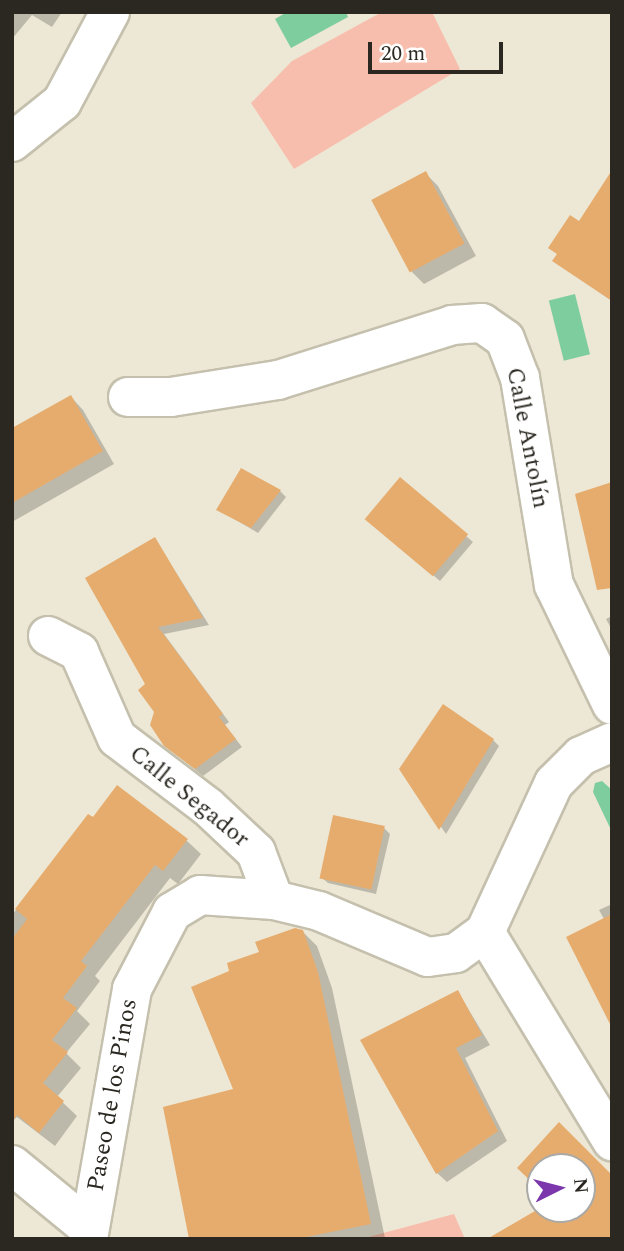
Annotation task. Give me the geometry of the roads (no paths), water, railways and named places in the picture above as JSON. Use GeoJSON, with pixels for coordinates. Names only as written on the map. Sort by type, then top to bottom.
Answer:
{"type":"FeatureCollection","features":[{"type":"Feature","properties":{"kind":"street"},"geometry":{"type":"LineString","coordinates":[[12,142],[62,102],[100,23]]}},
{"type":"Feature","properties":{"kind":"street","name":"Calle Antolín"},"geometry":{"type":"LineString","coordinates":[[128,397],[171,397],[278,380],[452,326],[482,323],[505,339],[520,378],[554,585],[612,705]]}},
{"type":"Feature","properties":{"kind":"street","name":"Calle Segador"},"geometry":{"type":"LineString","coordinates":[[48,636],[79,652],[117,738],[208,807],[256,852],[274,900]]}},
{"type":"Feature","properties":{"kind":"street","name":"Paseo de los Pinos"},"geometry":{"type":"LineString","coordinates":[[88,1233],[132,989],[172,912],[200,895],[274,900],[319,911],[428,957],[456,953],[485,932],[554,783],[581,756],[612,742]]}},
{"type":"Feature","properties":{"kind":"street"},"geometry":{"type":"LineString","coordinates":[[485,932],[612,1141]]}},
{"type":"Feature","properties":{"kind":"street"},"geometry":{"type":"LineString","coordinates":[[12,1165],[88,1233]]}}]}
